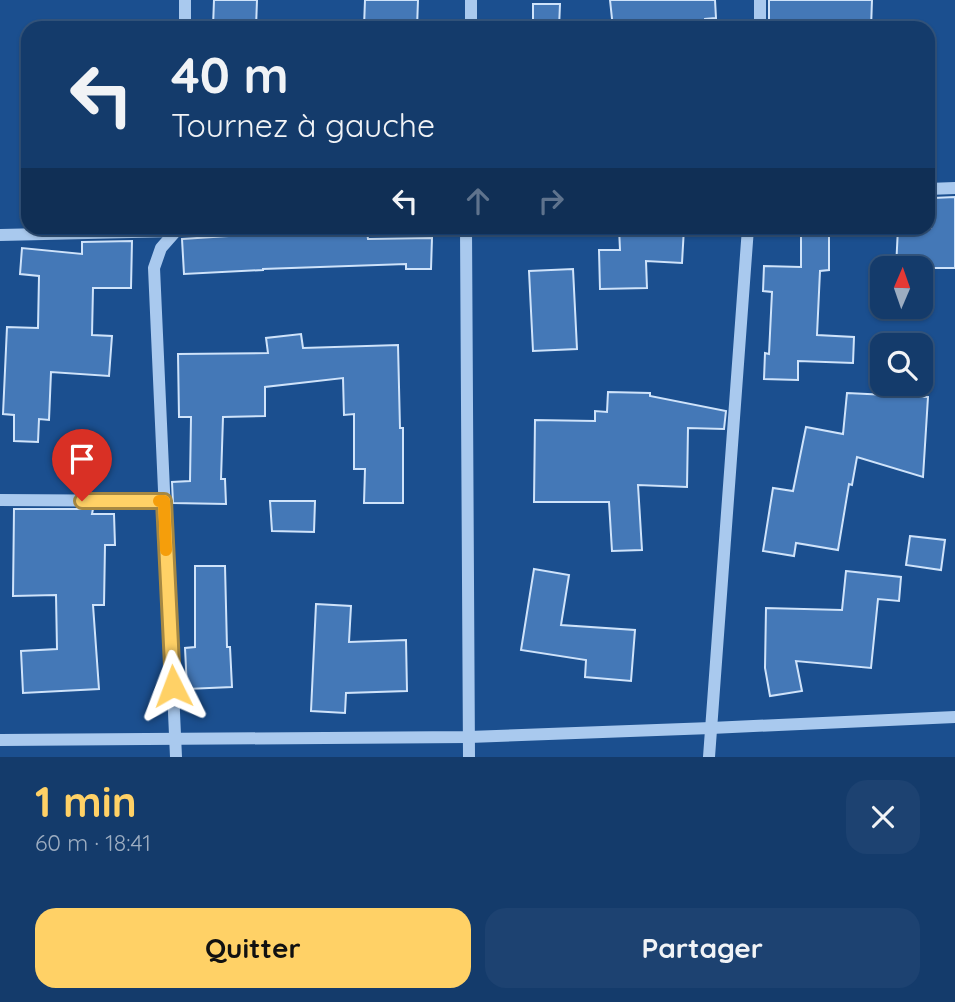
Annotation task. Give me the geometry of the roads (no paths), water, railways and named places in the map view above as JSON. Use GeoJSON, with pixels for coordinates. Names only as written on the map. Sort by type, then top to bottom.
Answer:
{"type":"FeatureCollection","features":[{"type":"Feature","properties":{"kind":"street"},"geometry":{"type":"LineString","coordinates":[[185,0],[185,21]]}},
{"type":"Feature","properties":{"kind":"street"},"geometry":{"type":"LineString","coordinates":[[471,0],[471,21]]}},
{"type":"Feature","properties":{"kind":"street"},"geometry":{"type":"LineString","coordinates":[[760,0],[760,21]]}},
{"type":"Feature","properties":{"kind":"street"},"geometry":{"type":"LineString","coordinates":[[935,188],[955,188]]}},
{"type":"Feature","properties":{"kind":"street"},"geometry":{"type":"LineString","coordinates":[[0,235],[21,234]]}},
{"type":"Feature","properties":{"kind":"street"},"geometry":{"type":"LineString","coordinates":[[172,235],[161,248],[154,268],[176,757]]}},
{"type":"Feature","properties":{"kind":"street"},"geometry":{"type":"LineString","coordinates":[[466,235],[469,757]]}},
{"type":"Feature","properties":{"kind":"street"},"geometry":{"type":"LineString","coordinates":[[709,757],[747,235]]}},
{"type":"Feature","properties":{"kind":"street"},"geometry":{"type":"LineString","coordinates":[[0,500],[164,501]]}},
{"type":"Feature","properties":{"kind":"street"},"geometry":{"type":"LineString","coordinates":[[0,740],[469,737],[955,717]]}}]}
